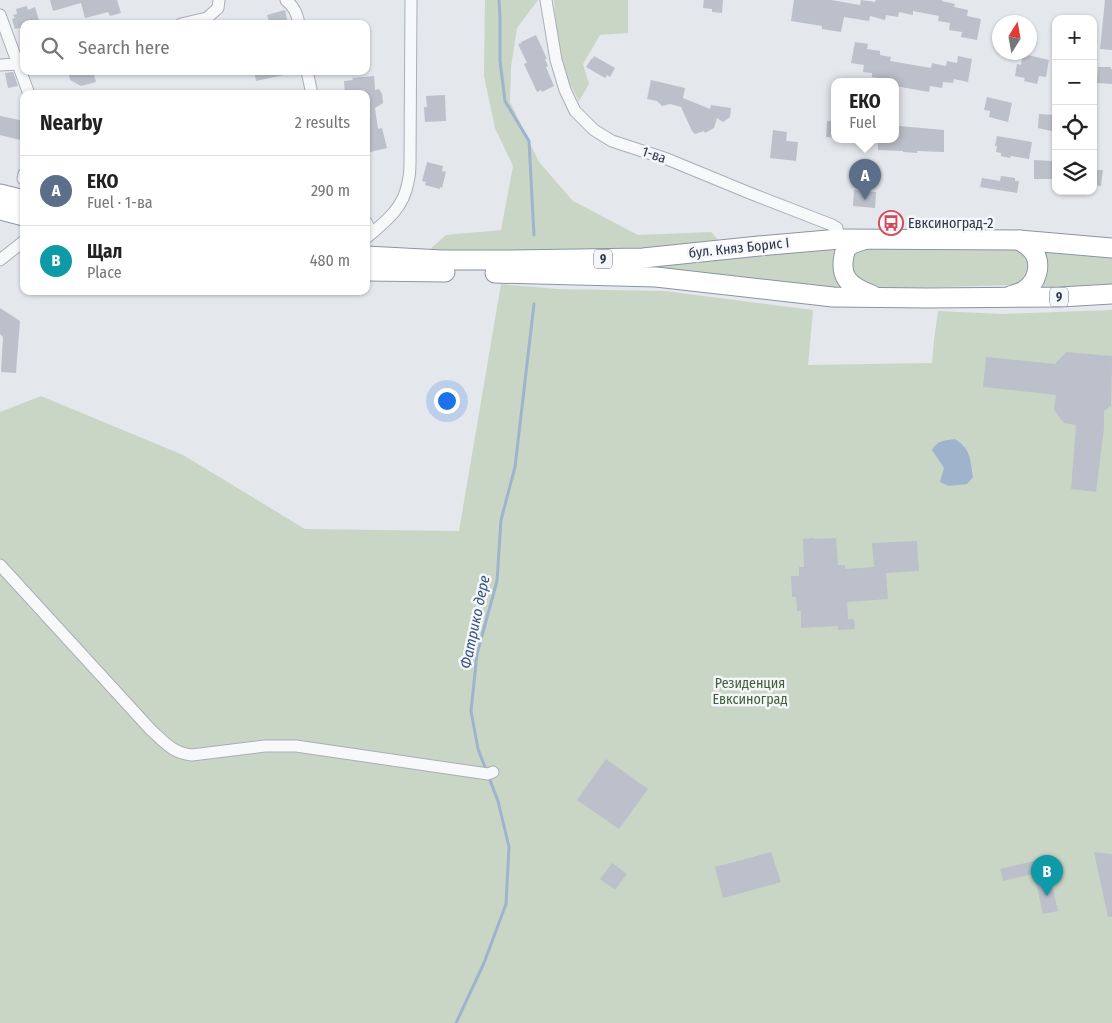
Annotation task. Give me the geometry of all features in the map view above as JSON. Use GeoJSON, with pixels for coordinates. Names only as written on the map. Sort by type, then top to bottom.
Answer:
{"type":"FeatureCollection","features":[{"type":"Feature","properties":{"kind":"highway"},"geometry":{"type":"LineString","coordinates":[[0,194],[20,199]]}},
{"type":"Feature","properties":{"kind":"highway"},"geometry":{"type":"LineString","coordinates":[[0,210],[20,215]]}},
{"type":"Feature","properties":{"kind":"highway","name":"бул. Княз Борис I"},"geometry":{"type":"LineString","coordinates":[[370,256],[442,260],[643,258],[839,239],[1019,240],[1112,248]]}},
{"type":"Feature","properties":{"kind":"highway"},"geometry":{"type":"LineString","coordinates":[[863,240],[846,248],[843,262],[844,273],[847,281],[852,286],[879,298]]}},
{"type":"Feature","properties":{"kind":"highway"},"geometry":{"type":"LineString","coordinates":[[1006,298],[1026,290],[1033,282],[1037,273],[1038,263],[1034,253],[1019,240]]}},
{"type":"Feature","properties":{"kind":"highway","name":"бул. Княз Борис I"},"geometry":{"type":"LineString","coordinates":[[370,271],[656,277],[833,297],[1006,298],[1112,294]]}},
{"type":"Feature","properties":{"kind":"street"},"geometry":{"type":"LineString","coordinates":[[286,0],[293,6],[298,20]]}},
{"type":"Feature","properties":{"kind":"street"},"geometry":{"type":"LineString","coordinates":[[370,235],[394,213],[400,204],[408,182],[410,162],[411,0]]}},
{"type":"Feature","properties":{"kind":"street","name":"1-ва"},"geometry":{"type":"LineString","coordinates":[[546,0],[556,60],[565,90],[575,111],[594,130],[612,141],[667,159],[832,225],[838,228],[839,239]]}},
{"type":"Feature","properties":{"kind":"street"},"geometry":{"type":"LineString","coordinates":[[198,20],[207,18],[219,4]]}},
{"type":"Feature","properties":{"kind":"street"},"geometry":{"type":"LineString","coordinates":[[0,15],[20,61]]}},
{"type":"Feature","properties":{"kind":"street"},"geometry":{"type":"LineString","coordinates":[[0,65],[20,63]]}},
{"type":"Feature","properties":{"kind":"street"},"geometry":{"type":"LineString","coordinates":[[24,75],[28,90]]}},
{"type":"Feature","properties":{"kind":"street"},"geometry":{"type":"LineString","coordinates":[[308,75],[311,90]]}},
{"type":"Feature","properties":{"kind":"street"},"geometry":{"type":"LineString","coordinates":[[0,260],[20,244]]}},
{"type":"Feature","properties":{"kind":"street"},"geometry":{"type":"LineString","coordinates":[[0,565],[151,730],[171,748],[182,754],[192,755],[266,746],[296,746],[488,774],[493,772]]}},
{"type":"Feature","properties":{"kind":"green space"},"geometry":{"type":"Polygon","coordinates":[[[485,0],[538,0],[517,28],[511,67],[510,102],[539,162],[573,201],[638,235],[711,232],[721,243],[648,252],[428,251],[446,235],[501,230],[513,166],[495,128],[484,76],[485,0]]]}},
{"type":"Feature","properties":{"kind":"green space"},"geometry":{"type":"Polygon","coordinates":[[[554,0],[628,0],[628,33],[600,35],[583,64],[589,84],[579,101],[566,77],[557,34],[554,0]]]}},
{"type":"Feature","properties":{"kind":"green space"},"geometry":{"type":"Polygon","coordinates":[[[874,247],[1016,249],[1024,251],[1028,255],[1031,278],[1014,285],[870,289],[856,284],[850,258],[860,249],[874,247]]]}},
{"type":"Feature","properties":{"kind":"green space"},"geometry":{"type":"Polygon","coordinates":[[[794,249],[842,249],[843,287],[841,289],[722,277],[647,267],[794,249]]]}},
{"type":"Feature","properties":{"kind":"green space"},"geometry":{"type":"Polygon","coordinates":[[[1043,249],[1112,254],[1112,285],[1042,289],[1048,270],[1043,249]]]}},
{"type":"Feature","properties":{"kind":"green space","name":"Резиденция Евксиноград"},"geometry":{"type":"Polygon","coordinates":[[[501,284],[557,289],[664,291],[813,310],[808,365],[932,363],[938,311],[1001,314],[1112,310],[1112,1023],[0,1023],[0,412],[41,396],[183,455],[305,529],[459,531],[501,284]]]}},
{"type":"Feature","properties":{"kind":"water"},"geometry":{"type":"Polygon","coordinates":[[[955,439],[967,451],[973,477],[967,484],[949,486],[940,482],[944,468],[932,450],[941,442],[955,439]]]}},
{"type":"Feature","properties":{"kind":"building"},"geometry":{"type":"Polygon","coordinates":[[[50,0],[117,0],[121,13],[110,16],[108,12],[85,18],[81,3],[53,11],[50,0]]]}},
{"type":"Feature","properties":{"kind":"building"},"geometry":{"type":"Polygon","coordinates":[[[704,0],[723,0],[722,13],[712,12],[712,9],[703,8],[704,0]]]}},
{"type":"Feature","properties":{"kind":"building"},"geometry":{"type":"Polygon","coordinates":[[[794,0],[831,0],[860,5],[861,0],[875,2],[876,0],[942,0],[955,4],[954,7],[968,10],[967,16],[981,19],[977,40],[961,37],[962,32],[949,30],[950,23],[938,21],[939,16],[913,11],[913,15],[899,12],[898,17],[886,15],[885,20],[870,16],[869,21],[844,17],[841,32],[822,29],[822,26],[791,21],[794,0]]]}},
{"type":"Feature","properties":{"kind":"building"},"geometry":{"type":"Polygon","coordinates":[[[1105,0],[1112,0],[1112,50],[1100,49],[1105,0]]]}},
{"type":"Feature","properties":{"kind":"building"},"geometry":{"type":"Polygon","coordinates":[[[27,6],[28,10],[35,7],[39,20],[20,20],[20,28],[15,29],[12,19],[15,18],[13,15],[17,14],[16,9],[27,6]]]}},
{"type":"Feature","properties":{"kind":"building"},"geometry":{"type":"Polygon","coordinates":[[[285,10],[287,20],[269,20],[267,15],[285,10]]]}},
{"type":"Feature","properties":{"kind":"building"},"geometry":{"type":"Polygon","coordinates":[[[536,35],[547,59],[545,59],[548,66],[546,67],[554,86],[542,92],[541,90],[537,92],[524,64],[527,63],[518,44],[536,35]]]}},
{"type":"Feature","properties":{"kind":"building"},"geometry":{"type":"Polygon","coordinates":[[[855,42],[868,44],[867,49],[880,51],[880,55],[891,57],[890,61],[931,68],[932,63],[946,66],[947,61],[957,63],[958,56],[972,59],[968,82],[954,79],[953,83],[943,82],[942,88],[930,86],[929,92],[899,87],[899,78],[872,77],[872,73],[863,72],[864,65],[851,63],[855,42]]]}},
{"type":"Feature","properties":{"kind":"building"},"geometry":{"type":"Polygon","coordinates":[[[594,56],[615,68],[610,77],[607,75],[605,78],[586,67],[594,56]]]}},
{"type":"Feature","properties":{"kind":"building"},"geometry":{"type":"Polygon","coordinates":[[[1037,57],[1049,60],[1046,77],[1039,76],[1037,84],[1024,81],[1025,78],[1015,76],[1017,64],[1021,65],[1022,60],[1037,60],[1037,57]]]}},
{"type":"Feature","properties":{"kind":"building"},"geometry":{"type":"Polygon","coordinates":[[[1098,67],[1110,67],[1112,70],[1112,84],[1097,83],[1098,67]]]}},
{"type":"Feature","properties":{"kind":"building"},"geometry":{"type":"Polygon","coordinates":[[[13,72],[18,86],[8,88],[5,73],[13,72]]]}},
{"type":"Feature","properties":{"kind":"building"},"geometry":{"type":"Polygon","coordinates":[[[69,75],[94,75],[96,82],[81,86],[70,80],[69,75]]]}},
{"type":"Feature","properties":{"kind":"building"},"geometry":{"type":"Polygon","coordinates":[[[255,75],[284,75],[256,81],[255,75]]]}},
{"type":"Feature","properties":{"kind":"building"},"geometry":{"type":"Polygon","coordinates":[[[374,76],[375,90],[379,89],[382,94],[383,103],[375,108],[378,129],[382,128],[387,148],[370,152],[370,90],[345,90],[344,81],[353,80],[352,78],[374,76]]]}},
{"type":"Feature","properties":{"kind":"building"},"geometry":{"type":"Polygon","coordinates":[[[651,80],[685,88],[683,98],[710,109],[711,105],[731,108],[730,117],[723,122],[717,118],[714,128],[705,133],[704,131],[695,134],[681,107],[670,104],[662,106],[657,101],[647,99],[651,80]]]}},
{"type":"Feature","properties":{"kind":"building"},"geometry":{"type":"Polygon","coordinates":[[[445,95],[446,121],[425,122],[424,107],[427,107],[426,96],[445,95]]]}},
{"type":"Feature","properties":{"kind":"building"},"geometry":{"type":"Polygon","coordinates":[[[987,97],[1012,103],[1008,122],[989,117],[990,111],[984,110],[987,97]]]}},
{"type":"Feature","properties":{"kind":"building"},"geometry":{"type":"Polygon","coordinates":[[[1039,114],[1052,115],[1052,131],[1038,128],[1039,114]]]}},
{"type":"Feature","properties":{"kind":"building"},"geometry":{"type":"Polygon","coordinates":[[[0,116],[20,120],[20,140],[0,135],[0,116]]]}},
{"type":"Feature","properties":{"kind":"building"},"geometry":{"type":"Polygon","coordinates":[[[827,121],[831,121],[831,138],[826,137],[827,121]]]}},
{"type":"Feature","properties":{"kind":"building"},"geometry":{"type":"Polygon","coordinates":[[[899,126],[944,130],[944,152],[917,151],[917,153],[878,150],[878,143],[899,143],[899,126]]]}},
{"type":"Feature","properties":{"kind":"building"},"geometry":{"type":"Polygon","coordinates":[[[773,130],[787,132],[786,141],[798,142],[796,161],[770,158],[773,130]]]}},
{"type":"Feature","properties":{"kind":"building"},"geometry":{"type":"Polygon","coordinates":[[[997,136],[1032,142],[1029,159],[1001,156],[1001,153],[996,152],[997,136]]]}},
{"type":"Feature","properties":{"kind":"building"},"geometry":{"type":"Polygon","coordinates":[[[1034,160],[1052,161],[1052,179],[1034,179],[1034,160]]]}},
{"type":"Feature","properties":{"kind":"building"},"geometry":{"type":"Polygon","coordinates":[[[427,162],[443,166],[442,171],[446,172],[442,188],[425,185],[426,182],[422,181],[427,162]]]}},
{"type":"Feature","properties":{"kind":"building"},"geometry":{"type":"Polygon","coordinates":[[[1097,170],[1103,170],[1101,186],[1097,186],[1097,170]]]}},
{"type":"Feature","properties":{"kind":"building"},"geometry":{"type":"Polygon","coordinates":[[[1001,176],[1015,178],[1015,181],[1019,181],[1017,193],[980,187],[982,178],[1000,181],[1001,176]]]}},
{"type":"Feature","properties":{"kind":"building"},"geometry":{"type":"Polygon","coordinates":[[[854,190],[876,192],[875,208],[853,206],[854,190]]]}},
{"type":"Feature","properties":{"kind":"building"},"geometry":{"type":"Polygon","coordinates":[[[0,308],[20,321],[16,373],[1,372],[3,337],[0,334],[0,308]]]}},
{"type":"Feature","properties":{"kind":"building"},"geometry":{"type":"Polygon","coordinates":[[[1066,352],[1112,356],[1111,406],[1104,411],[1104,428],[1096,492],[1071,489],[1076,425],[1064,423],[1054,410],[1056,395],[983,387],[986,357],[1055,364],[1066,352]]]}},
{"type":"Feature","properties":{"kind":"building"},"geometry":{"type":"Polygon","coordinates":[[[836,538],[838,565],[845,565],[845,569],[874,567],[872,543],[917,541],[919,571],[886,573],[888,599],[847,602],[848,619],[854,619],[855,629],[838,630],[838,626],[801,628],[801,611],[797,611],[796,597],[792,597],[791,576],[799,576],[799,567],[804,567],[803,539],[836,538]]]}},
{"type":"Feature","properties":{"kind":"building"},"geometry":{"type":"Polygon","coordinates":[[[606,759],[648,789],[619,829],[577,800],[606,759]]]}},
{"type":"Feature","properties":{"kind":"building"},"geometry":{"type":"Polygon","coordinates":[[[771,852],[781,882],[723,898],[715,867],[771,852]]]}},
{"type":"Feature","properties":{"kind":"building"},"geometry":{"type":"Polygon","coordinates":[[[1094,852],[1112,854],[1112,917],[1108,917],[1094,852]]]}},
{"type":"Feature","properties":{"kind":"building"},"geometry":{"type":"Polygon","coordinates":[[[1046,858],[1058,911],[1043,914],[1034,874],[1003,881],[1000,869],[1046,858]]]}},
{"type":"Feature","properties":{"kind":"building"},"geometry":{"type":"Polygon","coordinates":[[[612,863],[627,874],[615,890],[600,879],[612,863]]]}},
{"type":"Feature","properties":{"kind":"waterway","name":"Фатрико дере"},"geometry":{"type":"LineString","coordinates":[[499,0],[500,61],[505,101],[529,141],[534,235]]}},
{"type":"Feature","properties":{"kind":"waterway","name":"Фатрико дере"},"geometry":{"type":"LineString","coordinates":[[456,1023],[484,963],[506,904],[509,847],[498,801],[478,749],[471,711],[477,654],[497,581],[501,520],[515,467],[534,304]]}},
{"type":"Feature","properties":{"kind":"place","name":"ЕКО"},"geometry":{"type":"Point","coordinates":[865,200]}},
{"type":"Feature","properties":{"kind":"place","name":"Евксиноград-2"},"geometry":{"type":"Point","coordinates":[891,223]}},
{"type":"Feature","properties":{"kind":"place","name":"Щал"},"geometry":{"type":"Point","coordinates":[1047,896]}}]}
